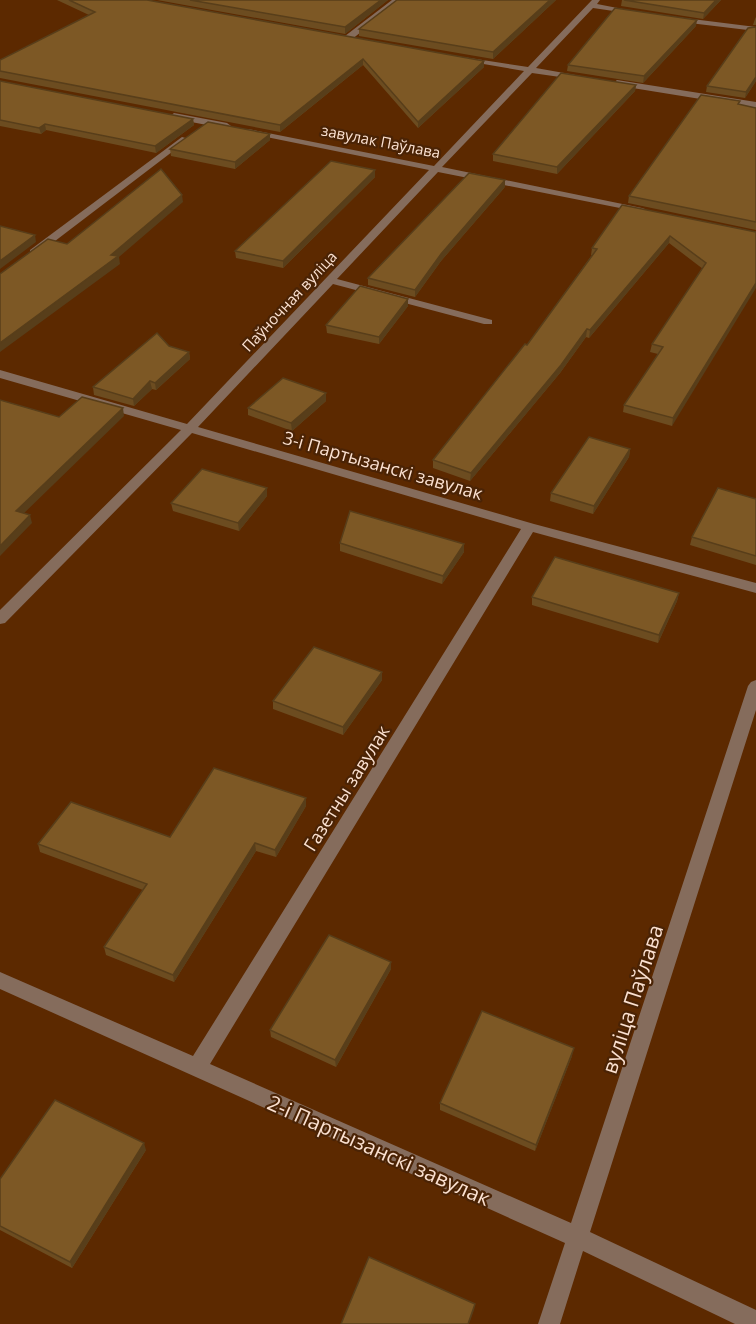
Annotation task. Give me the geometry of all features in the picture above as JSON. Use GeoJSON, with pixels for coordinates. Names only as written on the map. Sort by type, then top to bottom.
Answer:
{"type":"FeatureCollection","features":[{"type":"Feature","properties":{"kind":"street"},"geometry":{"type":"LineString","coordinates":[[348,38],[397,0]]}},
{"type":"Feature","properties":{"kind":"street"},"geometry":{"type":"LineString","coordinates":[[594,3],[647,14]]}},
{"type":"Feature","properties":{"kind":"street","name":"Паўночная вуліца"},"geometry":{"type":"LineString","coordinates":[[0,619],[191,427],[594,3]]}},
{"type":"Feature","properties":{"kind":"street"},"geometry":{"type":"LineString","coordinates":[[669,18],[756,29]]}},
{"type":"Feature","properties":{"kind":"street"},"geometry":{"type":"LineString","coordinates":[[336,36],[359,40]]}},
{"type":"Feature","properties":{"kind":"street"},"geometry":{"type":"LineString","coordinates":[[461,58],[586,79]]}},
{"type":"Feature","properties":{"kind":"street"},"geometry":{"type":"LineString","coordinates":[[608,82],[756,105]]}},
{"type":"Feature","properties":{"kind":"street","name":"завулак Паўлава"},"geometry":{"type":"LineString","coordinates":[[161,113],[653,213]]}},
{"type":"Feature","properties":{"kind":"street"},"geometry":{"type":"LineString","coordinates":[[28,256],[207,122]]}},
{"type":"Feature","properties":{"kind":"street"},"geometry":{"type":"LineString","coordinates":[[330,280],[488,322]]}},
{"type":"Feature","properties":{"kind":"street","name":"3-і Партызанскі завулак"},"geometry":{"type":"LineString","coordinates":[[0,374],[191,427],[529,527],[756,588]]}},
{"type":"Feature","properties":{"kind":"street","name":"Газетны завулак"},"geometry":{"type":"LineString","coordinates":[[196,1069],[529,527]]}},
{"type":"Feature","properties":{"kind":"street","name":"вуліца Паўлава"},"geometry":{"type":"LineString","coordinates":[[549,1324],[579,1238],[756,687]]}},
{"type":"Feature","properties":{"kind":"street","name":"2-і Партызанскі завулак"},"geometry":{"type":"LineString","coordinates":[[0,980],[579,1238],[756,1322]]}},
{"type":"Feature","properties":{"kind":"building"},"geometry":{"type":"Polygon","coordinates":[[[69,0],[147,0],[484,61],[418,122],[363,59],[280,125],[0,71],[0,60],[95,12],[69,0]]]}},
{"type":"Feature","properties":{"kind":"building"},"geometry":{"type":"Polygon","coordinates":[[[190,0],[381,0],[345,27],[190,0]]]}},
{"type":"Feature","properties":{"kind":"building"},"geometry":{"type":"Polygon","coordinates":[[[397,0],[550,0],[493,52],[359,29],[397,0]]]}},
{"type":"Feature","properties":{"kind":"building"},"geometry":{"type":"Polygon","coordinates":[[[624,0],[716,0],[704,13],[624,0]]]}},
{"type":"Feature","properties":{"kind":"building"},"geometry":{"type":"Polygon","coordinates":[[[615,8],[697,20],[644,76],[568,65],[615,8]]]}},
{"type":"Feature","properties":{"kind":"building"},"geometry":{"type":"Polygon","coordinates":[[[756,27],[756,77],[746,92],[707,86],[748,28],[756,27]]]}},
{"type":"Feature","properties":{"kind":"building"},"geometry":{"type":"Polygon","coordinates":[[[561,73],[636,85],[557,167],[493,154],[561,73]]]}},
{"type":"Feature","properties":{"kind":"building"},"geometry":{"type":"Polygon","coordinates":[[[0,81],[193,119],[155,146],[45,124],[39,128],[0,120],[0,81]]]}},
{"type":"Feature","properties":{"kind":"building"},"geometry":{"type":"Polygon","coordinates":[[[701,95],[740,101],[738,104],[756,108],[756,222],[629,196],[701,95]]]}},
{"type":"Feature","properties":{"kind":"building"},"geometry":{"type":"Polygon","coordinates":[[[208,122],[270,134],[235,162],[170,149],[208,122]]]}},
{"type":"Feature","properties":{"kind":"building"},"geometry":{"type":"Polygon","coordinates":[[[331,161],[375,170],[283,261],[235,251],[331,161]]]}},
{"type":"Feature","properties":{"kind":"building"},"geometry":{"type":"Polygon","coordinates":[[[161,169],[182,195],[111,255],[118,256],[0,343],[0,274],[48,239],[67,244],[161,169]]]}},
{"type":"Feature","properties":{"kind":"building"},"geometry":{"type":"Polygon","coordinates":[[[469,173],[505,180],[441,254],[415,290],[368,278],[469,173]]]}},
{"type":"Feature","properties":{"kind":"building"},"geometry":{"type":"Polygon","coordinates":[[[622,205],[756,232],[756,283],[673,418],[624,405],[663,347],[652,344],[706,263],[670,236],[590,330],[587,329],[561,365],[471,473],[433,460],[525,344],[527,345],[597,249],[592,248],[622,205]]]}},
{"type":"Feature","properties":{"kind":"building"},"geometry":{"type":"Polygon","coordinates":[[[0,226],[35,235],[0,261],[0,226]]]}},
{"type":"Feature","properties":{"kind":"building"},"geometry":{"type":"Polygon","coordinates":[[[360,286],[408,299],[379,337],[326,325],[360,286]]]}},
{"type":"Feature","properties":{"kind":"building"},"geometry":{"type":"Polygon","coordinates":[[[157,333],[169,346],[189,352],[155,383],[150,381],[133,399],[93,387],[157,333]]]}},
{"type":"Feature","properties":{"kind":"building"},"geometry":{"type":"Polygon","coordinates":[[[283,378],[326,393],[291,423],[248,408],[283,378]]]}},
{"type":"Feature","properties":{"kind":"building"},"geometry":{"type":"Polygon","coordinates":[[[82,397],[123,408],[16,511],[30,515],[0,546],[0,400],[59,417],[82,397]]]}},
{"type":"Feature","properties":{"kind":"building"},"geometry":{"type":"Polygon","coordinates":[[[589,437],[630,449],[594,506],[551,493],[589,437]]]}},
{"type":"Feature","properties":{"kind":"building"},"geometry":{"type":"Polygon","coordinates":[[[202,469],[267,488],[238,523],[171,503],[202,469]]]}},
{"type":"Feature","properties":{"kind":"building"},"geometry":{"type":"Polygon","coordinates":[[[718,488],[756,499],[756,556],[692,537],[718,488]]]}},
{"type":"Feature","properties":{"kind":"building"},"geometry":{"type":"Polygon","coordinates":[[[350,511],[464,544],[443,576],[340,543],[350,511]]]}},
{"type":"Feature","properties":{"kind":"building"},"geometry":{"type":"Polygon","coordinates":[[[555,557],[679,593],[659,635],[532,597],[555,557]]]}},
{"type":"Feature","properties":{"kind":"building"},"geometry":{"type":"Polygon","coordinates":[[[314,647],[382,672],[343,727],[273,701],[314,647]]]}},
{"type":"Feature","properties":{"kind":"building"},"geometry":{"type":"Polygon","coordinates":[[[214,768],[306,798],[275,850],[255,843],[173,975],[104,947],[147,884],[38,844],[71,802],[170,837],[214,768]]]}},
{"type":"Feature","properties":{"kind":"building"},"geometry":{"type":"Polygon","coordinates":[[[329,935],[391,962],[335,1060],[270,1030],[329,935]]]}},
{"type":"Feature","properties":{"kind":"building"},"geometry":{"type":"Polygon","coordinates":[[[482,1011],[574,1048],[536,1145],[440,1103],[482,1011]]]}},
{"type":"Feature","properties":{"kind":"building"},"geometry":{"type":"Polygon","coordinates":[[[55,1100],[144,1143],[70,1262],[0,1226],[0,1179],[55,1100]]]}},
{"type":"Feature","properties":{"kind":"building"},"geometry":{"type":"Polygon","coordinates":[[[369,1257],[475,1304],[468,1324],[341,1324],[369,1257]]]}}]}
